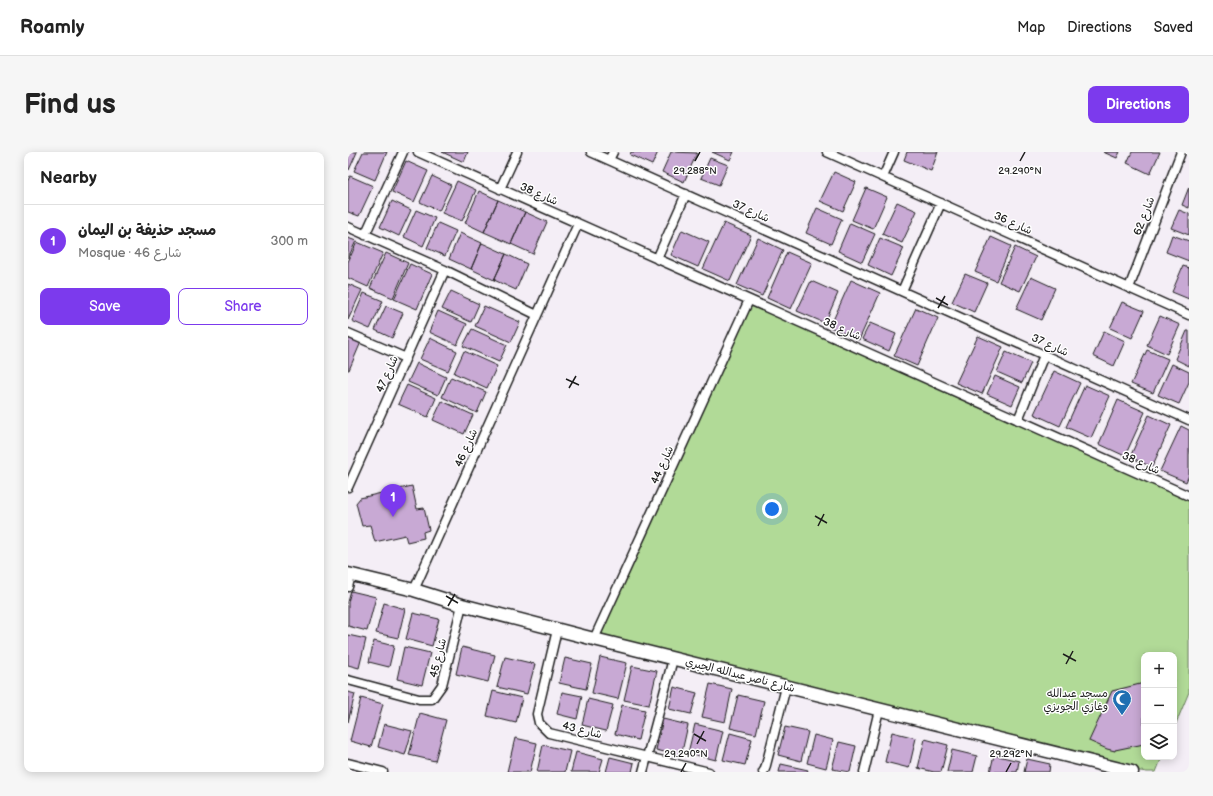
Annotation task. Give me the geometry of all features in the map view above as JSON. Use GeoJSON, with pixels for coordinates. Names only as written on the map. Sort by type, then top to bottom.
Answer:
{"type":"FeatureCollection","features":[{"type":"Feature","properties":{"kind":"street"},"geometry":{"type":"LineString","coordinates":[[365,235],[403,152]]}},
{"type":"Feature","properties":{"kind":"street","name":"شارع 38"},"geometry":{"type":"LineString","coordinates":[[418,152],[1189,496]]}},
{"type":"Feature","properties":{"kind":"street"},"geometry":{"type":"LineString","coordinates":[[500,189],[517,152]]}},
{"type":"Feature","properties":{"kind":"street","name":"شارع 37"},"geometry":{"type":"LineString","coordinates":[[591,152],[1044,355],[1188,417]]}},
{"type":"Feature","properties":{"kind":"street"},"geometry":{"type":"LineString","coordinates":[[609,160],[613,152]]}},
{"type":"Feature","properties":{"kind":"street","name":"شارع 36"},"geometry":{"type":"LineString","coordinates":[[827,152],[1189,315]]}},
{"type":"Feature","properties":{"kind":"street"},"geometry":{"type":"LineString","coordinates":[[883,177],[894,152]]}},
{"type":"Feature","properties":{"kind":"street","name":"شارع 62"},"geometry":{"type":"LineString","coordinates":[[1129,288],[1181,152]]}},
{"type":"Feature","properties":{"kind":"street"},"geometry":{"type":"LineString","coordinates":[[657,259],[686,194]]}},
{"type":"Feature","properties":{"kind":"street"},"geometry":{"type":"LineString","coordinates":[[902,291],[941,203]]}},
{"type":"Feature","properties":{"kind":"street","name":"شارع 46"},"geometry":{"type":"LineString","coordinates":[[414,590],[578,224]]}},
{"type":"Feature","properties":{"kind":"street"},"geometry":{"type":"LineString","coordinates":[[348,227],[445,270],[537,315]]}},
{"type":"Feature","properties":{"kind":"street","name":"شارع 47"},"geometry":{"type":"LineString","coordinates":[[348,487],[445,270]]}},
{"type":"Feature","properties":{"kind":"street","name":"شارع 44"},"geometry":{"type":"LineString","coordinates":[[594,639],[749,300]]}},
{"type":"Feature","properties":{"kind":"street"},"geometry":{"type":"LineString","coordinates":[[348,333],[406,358]]}},
{"type":"Feature","properties":{"kind":"street"},"geometry":{"type":"LineString","coordinates":[[1018,420],[1044,355]]}},
{"type":"Feature","properties":{"kind":"street","name":"شارع ناصر عبدالله الجبري"},"geometry":{"type":"LineString","coordinates":[[349,579],[414,590],[462,605],[557,630],[879,710],[1107,769],[1132,772]]}},
{"type":"Feature","properties":{"kind":"street","name":"شارع 45"},"geometry":{"type":"LineString","coordinates":[[348,680],[419,699],[432,699],[442,685],[462,605]]}},
{"type":"Feature","properties":{"kind":"street","name":"شارع 43"},"geometry":{"type":"LineString","coordinates":[[557,630],[537,714],[539,724],[548,733],[709,772]]}},
{"type":"Feature","properties":{"kind":"street"},"geometry":{"type":"LineString","coordinates":[[643,772],[673,659]]}},
{"type":"Feature","properties":{"kind":"street"},"geometry":{"type":"LineString","coordinates":[[763,772],[786,687]]}},
{"type":"Feature","properties":{"kind":"street"},"geometry":{"type":"LineString","coordinates":[[864,772],[879,710]]}},
{"type":"Feature","properties":{"kind":"street"},"geometry":{"type":"LineString","coordinates":[[348,763],[383,772]]}},
{"type":"Feature","properties":{"kind":"green space"},"geometry":{"type":"Polygon","coordinates":[[[749,300],[1189,496],[1189,692],[1177,721],[1177,652],[1141,652],[1141,760],[1161,760],[1156,772],[1108,766],[594,639],[749,300]]]}},
{"type":"Feature","properties":{"kind":"building"},"geometry":{"type":"Polygon","coordinates":[[[348,152],[357,152],[349,170],[348,169],[348,152]]]}},
{"type":"Feature","properties":{"kind":"building"},"geometry":{"type":"Polygon","coordinates":[[[363,152],[387,152],[375,180],[354,171],[363,152]]]}},
{"type":"Feature","properties":{"kind":"building"},"geometry":{"type":"Polygon","coordinates":[[[442,152],[468,152],[464,162],[442,152]]]}},
{"type":"Feature","properties":{"kind":"building"},"geometry":{"type":"Polygon","coordinates":[[[631,152],[658,152],[652,165],[630,155],[631,152]]]}},
{"type":"Feature","properties":{"kind":"building"},"geometry":{"type":"Polygon","coordinates":[[[671,152],[697,153],[684,182],[662,172],[671,152]]]}},
{"type":"Feature","properties":{"kind":"building"},"geometry":{"type":"Polygon","coordinates":[[[712,152],[734,152],[730,160],[712,152]]]}},
{"type":"Feature","properties":{"kind":"building"},"geometry":{"type":"Polygon","coordinates":[[[907,152],[938,152],[931,171],[904,160],[907,152]]]}},
{"type":"Feature","properties":{"kind":"building"},"geometry":{"type":"Polygon","coordinates":[[[1103,152],[1120,152],[1117,158],[1103,152]]]}},
{"type":"Feature","properties":{"kind":"building"},"geometry":{"type":"Polygon","coordinates":[[[1132,152],[1160,152],[1150,174],[1127,163],[1132,152]]]}},
{"type":"Feature","properties":{"kind":"building"},"geometry":{"type":"Polygon","coordinates":[[[710,158],[728,165],[719,185],[701,178],[710,158]]]}},
{"type":"Feature","properties":{"kind":"building"},"geometry":{"type":"Polygon","coordinates":[[[406,161],[428,171],[414,202],[392,192],[406,161]]]}},
{"type":"Feature","properties":{"kind":"building"},"geometry":{"type":"Polygon","coordinates":[[[834,172],[856,182],[843,211],[820,201],[834,172]]]}},
{"type":"Feature","properties":{"kind":"building"},"geometry":{"type":"Polygon","coordinates":[[[350,176],[373,186],[359,216],[348,212],[348,181],[350,176]]]}},
{"type":"Feature","properties":{"kind":"building"},"geometry":{"type":"Polygon","coordinates":[[[432,176],[451,185],[439,211],[420,202],[432,176]]]}},
{"type":"Feature","properties":{"kind":"building"},"geometry":{"type":"Polygon","coordinates":[[[457,181],[476,190],[462,221],[442,213],[457,181]]]}},
{"type":"Feature","properties":{"kind":"building"},"geometry":{"type":"Polygon","coordinates":[[[1189,187],[1189,208],[1182,205],[1189,187]]]}},
{"type":"Feature","properties":{"kind":"building"},"geometry":{"type":"Polygon","coordinates":[[[866,188],[887,197],[873,229],[852,220],[866,188]]]}},
{"type":"Feature","properties":{"kind":"building"},"geometry":{"type":"Polygon","coordinates":[[[479,191],[498,200],[484,232],[465,223],[479,191]]]}},
{"type":"Feature","properties":{"kind":"building"},"geometry":{"type":"Polygon","coordinates":[[[498,200],[525,212],[511,244],[484,232],[498,200]]]}},
{"type":"Feature","properties":{"kind":"building"},"geometry":{"type":"Polygon","coordinates":[[[392,201],[411,210],[399,236],[380,227],[392,201]]]}},
{"type":"Feature","properties":{"kind":"building"},"geometry":{"type":"Polygon","coordinates":[[[897,202],[917,211],[902,243],[882,234],[897,202]]]}},
{"type":"Feature","properties":{"kind":"building"},"geometry":{"type":"Polygon","coordinates":[[[817,208],[842,219],[831,244],[806,233],[817,208]]]}},
{"type":"Feature","properties":{"kind":"building"},"geometry":{"type":"Polygon","coordinates":[[[416,210],[435,218],[423,246],[404,237],[416,210]]]}},
{"type":"Feature","properties":{"kind":"building"},"geometry":{"type":"Polygon","coordinates":[[[1179,210],[1189,214],[1189,235],[1171,228],[1179,210]]]}},
{"type":"Feature","properties":{"kind":"building"},"geometry":{"type":"Polygon","coordinates":[[[525,212],[547,222],[533,254],[511,244],[525,212]]]}},
{"type":"Feature","properties":{"kind":"building"},"geometry":{"type":"Polygon","coordinates":[[[438,223],[456,231],[445,256],[427,248],[438,223]]]}},
{"type":"Feature","properties":{"kind":"building"},"geometry":{"type":"Polygon","coordinates":[[[724,223],[751,235],[730,281],[703,269],[724,223]]]}},
{"type":"Feature","properties":{"kind":"building"},"geometry":{"type":"Polygon","coordinates":[[[850,223],[875,234],[862,262],[838,251],[850,223]]]}},
{"type":"Feature","properties":{"kind":"building"},"geometry":{"type":"Polygon","coordinates":[[[682,230],[709,242],[698,267],[671,255],[682,230]]]}},
{"type":"Feature","properties":{"kind":"building"},"geometry":{"type":"Polygon","coordinates":[[[460,233],[482,243],[471,269],[449,259],[460,233]]]}},
{"type":"Feature","properties":{"kind":"building"},"geometry":{"type":"Polygon","coordinates":[[[1172,235],[1189,241],[1189,261],[1166,252],[1172,235]]]}},
{"type":"Feature","properties":{"kind":"building"},"geometry":{"type":"Polygon","coordinates":[[[991,237],[1011,246],[996,281],[975,272],[991,237]]]}},
{"type":"Feature","properties":{"kind":"building"},"geometry":{"type":"Polygon","coordinates":[[[348,238],[356,241],[348,258],[348,238]]]}},
{"type":"Feature","properties":{"kind":"building"},"geometry":{"type":"Polygon","coordinates":[[[758,238],[783,250],[762,296],[737,285],[758,238]]]}},
{"type":"Feature","properties":{"kind":"building"},"geometry":{"type":"Polygon","coordinates":[[[880,238],[904,248],[891,276],[868,265],[880,238]]]}},
{"type":"Feature","properties":{"kind":"building"},"geometry":{"type":"Polygon","coordinates":[[[357,242],[383,253],[368,287],[348,278],[348,262],[357,242]]]}},
{"type":"Feature","properties":{"kind":"building"},"geometry":{"type":"Polygon","coordinates":[[[482,243],[506,254],[494,280],[471,269],[482,243]]]}},
{"type":"Feature","properties":{"kind":"building"},"geometry":{"type":"Polygon","coordinates":[[[1015,247],[1036,257],[1020,291],[999,282],[1015,247]]]}},
{"type":"Feature","properties":{"kind":"building"},"geometry":{"type":"Polygon","coordinates":[[[787,252],[812,263],[791,309],[767,298],[787,252]]]}},
{"type":"Feature","properties":{"kind":"building"},"geometry":{"type":"Polygon","coordinates":[[[386,253],[408,263],[393,298],[370,288],[386,253]]]}},
{"type":"Feature","properties":{"kind":"building"},"geometry":{"type":"Polygon","coordinates":[[[506,254],[527,264],[516,290],[494,280],[506,254]]]}},
{"type":"Feature","properties":{"kind":"building"},"geometry":{"type":"Polygon","coordinates":[[[410,264],[432,274],[417,309],[394,299],[410,264]]]}},
{"type":"Feature","properties":{"kind":"building"},"geometry":{"type":"Polygon","coordinates":[[[1183,266],[1189,268],[1189,299],[1172,292],[1183,266]]]}},
{"type":"Feature","properties":{"kind":"building"},"geometry":{"type":"Polygon","coordinates":[[[965,274],[987,283],[974,312],[952,302],[965,274]]]}},
{"type":"Feature","properties":{"kind":"building"},"geometry":{"type":"Polygon","coordinates":[[[1031,277],[1055,288],[1041,320],[1016,309],[1031,277]]]}},
{"type":"Feature","properties":{"kind":"building"},"geometry":{"type":"Polygon","coordinates":[[[851,280],[880,293],[859,340],[830,327],[851,280]]]}},
{"type":"Feature","properties":{"kind":"building"},"geometry":{"type":"Polygon","coordinates":[[[811,281],[838,293],[825,323],[797,311],[811,281]]]}},
{"type":"Feature","properties":{"kind":"building"},"geometry":{"type":"Polygon","coordinates":[[[348,284],[362,290],[348,320],[348,284]]]}},
{"type":"Feature","properties":{"kind":"building"},"geometry":{"type":"Polygon","coordinates":[[[451,291],[479,304],[471,322],[442,309],[451,291]]]}},
{"type":"Feature","properties":{"kind":"building"},"geometry":{"type":"Polygon","coordinates":[[[364,293],[383,301],[370,329],[352,321],[364,293]]]}},
{"type":"Feature","properties":{"kind":"building"},"geometry":{"type":"Polygon","coordinates":[[[1122,302],[1144,311],[1132,338],[1110,328],[1122,302]]]}},
{"type":"Feature","properties":{"kind":"building"},"geometry":{"type":"Polygon","coordinates":[[[386,306],[403,313],[392,338],[375,330],[386,306]]]}},
{"type":"Feature","properties":{"kind":"building"},"geometry":{"type":"Polygon","coordinates":[[[484,306],[520,322],[511,342],[475,326],[484,306]]]}},
{"type":"Feature","properties":{"kind":"building"},"geometry":{"type":"Polygon","coordinates":[[[916,308],[938,318],[917,366],[894,356],[916,308]]]}},
{"type":"Feature","properties":{"kind":"building"},"geometry":{"type":"Polygon","coordinates":[[[438,311],[467,324],[457,345],[429,332],[438,311]]]}},
{"type":"Feature","properties":{"kind":"building"},"geometry":{"type":"Polygon","coordinates":[[[1160,316],[1180,325],[1167,354],[1147,345],[1160,316]]]}},
{"type":"Feature","properties":{"kind":"building"},"geometry":{"type":"Polygon","coordinates":[[[870,323],[896,334],[889,351],[862,339],[870,323]]]}},
{"type":"Feature","properties":{"kind":"building"},"geometry":{"type":"Polygon","coordinates":[[[472,329],[507,345],[499,362],[463,346],[472,329]]]}},
{"type":"Feature","properties":{"kind":"building"},"geometry":{"type":"Polygon","coordinates":[[[1104,331],[1125,341],[1114,366],[1093,356],[1104,331]]]}},
{"type":"Feature","properties":{"kind":"building"},"geometry":{"type":"Polygon","coordinates":[[[1187,331],[1189,331],[1189,366],[1175,359],[1187,331]]]}},
{"type":"Feature","properties":{"kind":"building"},"geometry":{"type":"Polygon","coordinates":[[[978,336],[1003,347],[982,394],[956,383],[978,336]]]}},
{"type":"Feature","properties":{"kind":"building"},"geometry":{"type":"Polygon","coordinates":[[[348,337],[361,342],[349,370],[348,370],[348,337]]]}},
{"type":"Feature","properties":{"kind":"building"},"geometry":{"type":"Polygon","coordinates":[[[430,338],[457,351],[448,371],[420,359],[430,338]]]}},
{"type":"Feature","properties":{"kind":"building"},"geometry":{"type":"Polygon","coordinates":[[[1147,350],[1168,359],[1153,393],[1131,384],[1147,350]]]}},
{"type":"Feature","properties":{"kind":"building"},"geometry":{"type":"Polygon","coordinates":[[[464,351],[497,366],[487,388],[454,373],[464,351]]]}},
{"type":"Feature","properties":{"kind":"building"},"geometry":{"type":"Polygon","coordinates":[[[1006,352],[1031,363],[1022,383],[997,372],[1006,352]]]}},
{"type":"Feature","properties":{"kind":"building"},"geometry":{"type":"Polygon","coordinates":[[[417,363],[446,377],[438,395],[408,382],[417,363]]]}},
{"type":"Feature","properties":{"kind":"building"},"geometry":{"type":"Polygon","coordinates":[[[1172,364],[1189,372],[1189,382],[1179,404],[1158,395],[1172,364]]]}},
{"type":"Feature","properties":{"kind":"building"},"geometry":{"type":"Polygon","coordinates":[[[1054,371],[1080,383],[1060,426],[1034,414],[1054,371]]]}},
{"type":"Feature","properties":{"kind":"building"},"geometry":{"type":"Polygon","coordinates":[[[995,376],[1020,387],[1012,405],[987,394],[995,376]]]}},
{"type":"Feature","properties":{"kind":"building"},"geometry":{"type":"Polygon","coordinates":[[[451,377],[486,392],[477,413],[442,397],[451,377]]]}},
{"type":"Feature","properties":{"kind":"building"},"geometry":{"type":"Polygon","coordinates":[[[407,385],[436,398],[428,417],[398,404],[407,385]]]}},
{"type":"Feature","properties":{"kind":"building"},"geometry":{"type":"Polygon","coordinates":[[[1085,385],[1110,396],[1091,438],[1066,427],[1085,385]]]}},
{"type":"Feature","properties":{"kind":"building"},"geometry":{"type":"Polygon","coordinates":[[[1118,400],[1145,412],[1125,456],[1099,444],[1118,400]]]}},
{"type":"Feature","properties":{"kind":"building"},"geometry":{"type":"Polygon","coordinates":[[[442,401],[473,415],[464,434],[433,420],[442,401]]]}},
{"type":"Feature","properties":{"kind":"building"},"geometry":{"type":"Polygon","coordinates":[[[1149,415],[1171,425],[1152,467],[1130,457],[1149,415]]]}},
{"type":"Feature","properties":{"kind":"building"},"geometry":{"type":"Polygon","coordinates":[[[1181,426],[1189,430],[1189,475],[1186,482],[1160,471],[1181,426]]]}},
{"type":"Feature","properties":{"kind":"building"},"geometry":{"type":"Polygon","coordinates":[[[412,486],[417,509],[424,508],[429,530],[423,532],[424,538],[407,542],[405,535],[375,542],[370,525],[362,526],[356,503],[360,498],[412,486]]]}},
{"type":"Feature","properties":{"kind":"building"},"geometry":{"type":"Polygon","coordinates":[[[351,591],[376,597],[367,631],[348,626],[348,602],[351,591]]]}},
{"type":"Feature","properties":{"kind":"building"},"geometry":{"type":"Polygon","coordinates":[[[384,603],[405,609],[398,638],[376,633],[384,603]]]}},
{"type":"Feature","properties":{"kind":"building"},"geometry":{"type":"Polygon","coordinates":[[[413,613],[439,619],[432,646],[406,639],[413,613]]]}},
{"type":"Feature","properties":{"kind":"building"},"geometry":{"type":"Polygon","coordinates":[[[348,635],[366,639],[359,668],[348,665],[348,635]]]}},
{"type":"Feature","properties":{"kind":"building"},"geometry":{"type":"Polygon","coordinates":[[[374,641],[394,646],[389,667],[369,662],[374,641]]]}},
{"type":"Feature","properties":{"kind":"building"},"geometry":{"type":"Polygon","coordinates":[[[404,647],[430,653],[422,685],[397,679],[404,647]]]}},
{"type":"Feature","properties":{"kind":"building"},"geometry":{"type":"Polygon","coordinates":[[[462,647],[495,655],[488,682],[456,674],[462,647]]]}},
{"type":"Feature","properties":{"kind":"building"},"geometry":{"type":"Polygon","coordinates":[[[505,657],[535,664],[527,694],[497,687],[505,657]]]}},
{"type":"Feature","properties":{"kind":"building"},"geometry":{"type":"Polygon","coordinates":[[[600,657],[627,663],[618,699],[592,693],[600,657]]]}},
{"type":"Feature","properties":{"kind":"building"},"geometry":{"type":"Polygon","coordinates":[[[565,658],[592,664],[586,689],[559,683],[565,658]]]}},
{"type":"Feature","properties":{"kind":"building"},"geometry":{"type":"Polygon","coordinates":[[[632,666],[657,671],[649,705],[624,700],[632,666]]]}},
{"type":"Feature","properties":{"kind":"building"},"geometry":{"type":"Polygon","coordinates":[[[710,684],[732,689],[725,722],[702,717],[710,684]]]}},
{"type":"Feature","properties":{"kind":"building","name":"مسجد عبدالله وغازي الجويزي"},"geometry":{"type":"Polygon","coordinates":[[[1141,684],[1141,745],[1115,751],[1089,741],[1112,691],[1141,684]]]}},
{"type":"Feature","properties":{"kind":"building"},"geometry":{"type":"Polygon","coordinates":[[[674,687],[697,693],[691,714],[669,709],[674,687]]]}},
{"type":"Feature","properties":{"kind":"building"},"geometry":{"type":"Polygon","coordinates":[[[493,691],[522,698],[516,723],[487,716],[493,691]]]}},
{"type":"Feature","properties":{"kind":"building"},"geometry":{"type":"Polygon","coordinates":[[[348,692],[355,694],[348,722],[348,692]]]}},
{"type":"Feature","properties":{"kind":"building"},"geometry":{"type":"Polygon","coordinates":[[[562,692],[582,696],[577,719],[557,714],[562,692]]]}},
{"type":"Feature","properties":{"kind":"building"},"geometry":{"type":"Polygon","coordinates":[[[738,695],[764,701],[756,734],[730,728],[738,695]]]}},
{"type":"Feature","properties":{"kind":"building"},"geometry":{"type":"Polygon","coordinates":[[[361,698],[383,704],[371,747],[350,741],[361,698]]]}},
{"type":"Feature","properties":{"kind":"building"},"geometry":{"type":"Polygon","coordinates":[[[588,699],[613,705],[606,731],[582,725],[588,699]]]}},
{"type":"Feature","properties":{"kind":"building"},"geometry":{"type":"Polygon","coordinates":[[[622,705],[645,710],[638,740],[615,734],[622,705]]]}},
{"type":"Feature","properties":{"kind":"building"},"geometry":{"type":"Polygon","coordinates":[[[420,713],[446,720],[435,761],[409,755],[420,713]]]}},
{"type":"Feature","properties":{"kind":"building"},"geometry":{"type":"Polygon","coordinates":[[[663,719],[688,725],[681,756],[656,750],[663,719]]]}},
{"type":"Feature","properties":{"kind":"building"},"geometry":{"type":"Polygon","coordinates":[[[384,724],[412,731],[405,755],[378,747],[384,724]]]}},
{"type":"Feature","properties":{"kind":"building"},"geometry":{"type":"Polygon","coordinates":[[[695,724],[723,731],[716,760],[688,753],[695,724]]]}},
{"type":"Feature","properties":{"kind":"building"},"geometry":{"type":"Polygon","coordinates":[[[785,727],[808,732],[801,761],[778,755],[785,727]]]}},
{"type":"Feature","properties":{"kind":"building"},"geometry":{"type":"Polygon","coordinates":[[[892,732],[916,738],[909,768],[885,762],[892,732]]]}},
{"type":"Feature","properties":{"kind":"building"},"geometry":{"type":"Polygon","coordinates":[[[730,733],[752,739],[745,765],[723,760],[730,733]]]}},
{"type":"Feature","properties":{"kind":"building"},"geometry":{"type":"Polygon","coordinates":[[[814,735],[833,740],[826,768],[807,763],[814,735]]]}},
{"type":"Feature","properties":{"kind":"building"},"geometry":{"type":"Polygon","coordinates":[[[515,738],[537,743],[530,772],[507,772],[515,738]]]}},
{"type":"Feature","properties":{"kind":"building"},"geometry":{"type":"Polygon","coordinates":[[[925,739],[948,745],[941,772],[918,768],[925,739]]]}},
{"type":"Feature","properties":{"kind":"building"},"geometry":{"type":"Polygon","coordinates":[[[839,742],[856,746],[850,772],[832,769],[839,742]]]}},
{"type":"Feature","properties":{"kind":"building"},"geometry":{"type":"Polygon","coordinates":[[[543,745],[570,751],[565,772],[537,772],[543,745]]]}},
{"type":"Feature","properties":{"kind":"building"},"geometry":{"type":"Polygon","coordinates":[[[952,750],[977,756],[973,772],[947,772],[952,750]]]}},
{"type":"Feature","properties":{"kind":"building"},"geometry":{"type":"Polygon","coordinates":[[[576,752],[603,759],[599,772],[571,772],[576,752]]]}},
{"type":"Feature","properties":{"kind":"building"},"geometry":{"type":"Polygon","coordinates":[[[994,755],[1019,761],[1017,772],[990,772],[994,755]]]}},
{"type":"Feature","properties":{"kind":"building"},"geometry":{"type":"Polygon","coordinates":[[[610,757],[634,763],[632,772],[606,772],[610,757]]]}},
{"type":"Feature","properties":{"kind":"building"},"geometry":{"type":"Polygon","coordinates":[[[1027,759],[1050,764],[1049,772],[1024,772],[1027,759]]]}},
{"type":"Feature","properties":{"kind":"building"},"geometry":{"type":"Polygon","coordinates":[[[781,764],[808,770],[807,772],[779,772],[781,764]]]}},
{"type":"Feature","properties":{"kind":"place","name":"مسجد حذيفة بن اليمان"},"geometry":{"type":"Point","coordinates":[393,517]}},
{"type":"Feature","properties":{"kind":"place","name":"مسجد عبدالله وغازي الجويزي"},"geometry":{"type":"Point","coordinates":[1122,716]}}]}
